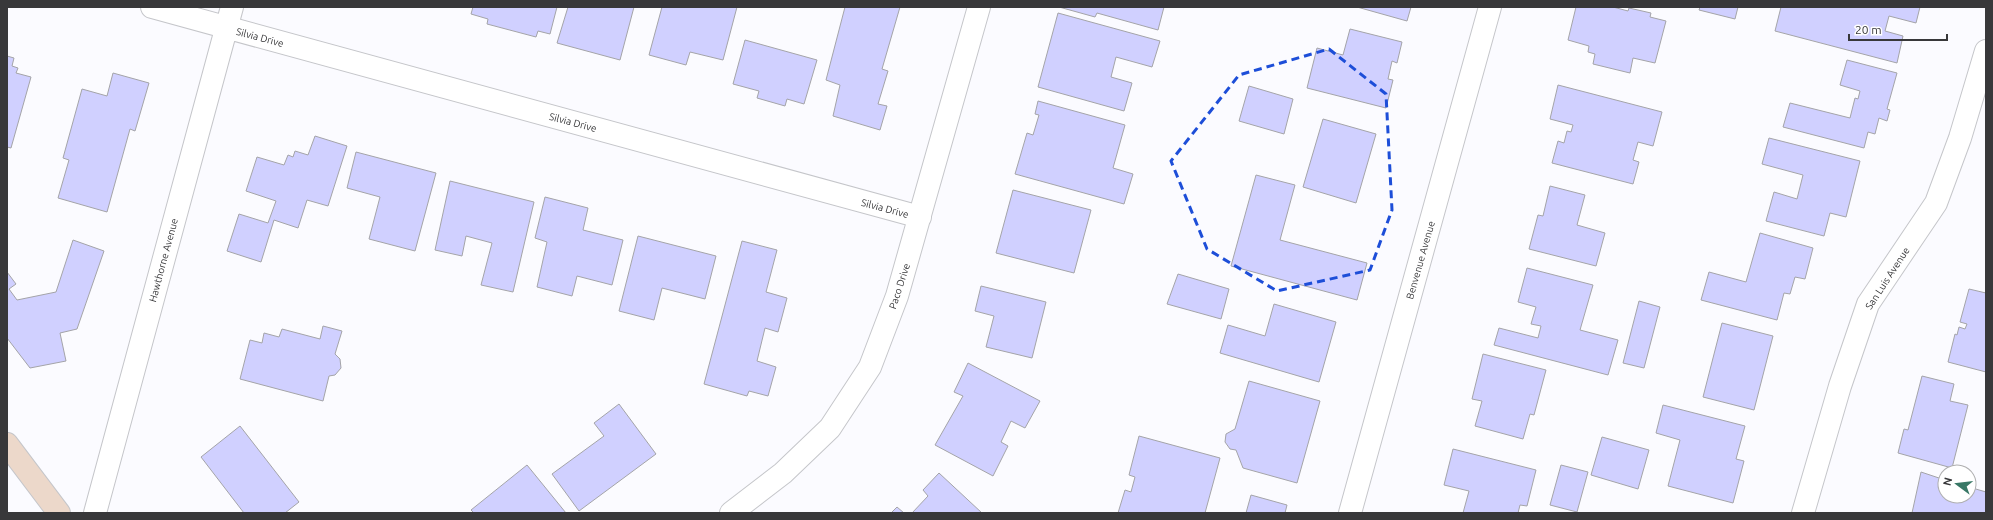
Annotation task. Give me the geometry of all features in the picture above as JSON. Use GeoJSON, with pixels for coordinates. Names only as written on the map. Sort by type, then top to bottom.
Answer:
{"type":"FeatureCollection","features":[{"type":"Feature","properties":{"kind":"main road"},"geometry":{"type":"LineString","coordinates":[[7,444],[59,513]]}},
{"type":"Feature","properties":{"kind":"street","name":"Silvia Drive"},"geometry":{"type":"LineString","coordinates":[[152,7],[229,17],[920,217]]}},
{"type":"Feature","properties":{"kind":"street","name":"Paco Drive"},"geometry":{"type":"LineString","coordinates":[[732,513],[783,473],[830,428],[870,367],[897,296],[979,7]]}},
{"type":"Feature","properties":{"kind":"street","name":"Benvenue Avenue"},"geometry":{"type":"LineString","coordinates":[[1350,513],[1490,7]]}},
{"type":"Feature","properties":{"kind":"street","name":"Hawthorne Avenue"},"geometry":{"type":"LineString","coordinates":[[95,513],[229,17]]}},
{"type":"Feature","properties":{"kind":"street","name":"San Luis Avenue"},"geometry":{"type":"LineString","coordinates":[[1802,513],[1840,386],[1868,304],[1936,203],[1960,138],[1986,51]]}},
{"type":"Feature","properties":{"kind":"highlighted area"},"geometry":{"type":"Polygon","coordinates":[[[1329,49],[1386,94],[1392,210],[1370,270],[1277,291],[1207,249],[1171,161],[1239,75],[1329,49]]]}},
{"type":"Feature","properties":{"kind":"building"},"geometry":{"type":"Polygon","coordinates":[[[473,7],[557,7],[550,34],[538,31],[536,37],[487,24],[488,19],[471,14],[473,7]]]}},
{"type":"Feature","properties":{"kind":"building"},"geometry":{"type":"Polygon","coordinates":[[[568,7],[634,7],[620,60],[557,43],[568,7]]]}},
{"type":"Feature","properties":{"kind":"building"},"geometry":{"type":"Polygon","coordinates":[[[662,7],[737,7],[723,60],[690,52],[686,65],[649,55],[662,7]]]}},
{"type":"Feature","properties":{"kind":"building"},"geometry":{"type":"Polygon","coordinates":[[[845,7],[900,7],[882,69],[888,71],[878,104],[887,106],[880,130],[833,116],[840,85],[826,80],[845,7]]]}},
{"type":"Feature","properties":{"kind":"building"},"geometry":{"type":"Polygon","coordinates":[[[1059,7],[1164,7],[1158,30],[1097,13],[1095,17],[1059,7]]]}},
{"type":"Feature","properties":{"kind":"building"},"geometry":{"type":"Polygon","coordinates":[[[1357,7],[1411,7],[1407,21],[1357,7]]]}},
{"type":"Feature","properties":{"kind":"building"},"geometry":{"type":"Polygon","coordinates":[[[1576,7],[1613,7],[1628,11],[1629,8],[1651,13],[1650,17],[1666,21],[1655,63],[1633,58],[1630,73],[1593,64],[1595,54],[1588,52],[1589,46],[1568,40],[1576,7]]]}},
{"type":"Feature","properties":{"kind":"building"},"geometry":{"type":"Polygon","coordinates":[[[1700,7],[1738,7],[1735,19],[1699,10],[1700,7]]]}},
{"type":"Feature","properties":{"kind":"building"},"geometry":{"type":"Polygon","coordinates":[[[1781,7],[1920,7],[1916,23],[1889,16],[1885,31],[1903,36],[1897,63],[1775,31],[1781,7]]]}},
{"type":"Feature","properties":{"kind":"building"},"geometry":{"type":"Polygon","coordinates":[[[1058,13],[1160,41],[1152,67],[1116,57],[1111,77],[1132,83],[1124,111],[1038,87],[1058,13]]]}},
{"type":"Feature","properties":{"kind":"building"},"geometry":{"type":"Polygon","coordinates":[[[1350,29],[1402,42],[1397,63],[1392,61],[1388,79],[1393,80],[1386,108],[1307,88],[1317,48],[1343,55],[1350,29]]]}},
{"type":"Feature","properties":{"kind":"building"},"geometry":{"type":"Polygon","coordinates":[[[745,40],[817,60],[804,104],[787,99],[785,106],[757,98],[759,91],[733,84],[745,40]]]}},
{"type":"Feature","properties":{"kind":"building"},"geometry":{"type":"Polygon","coordinates":[[[7,56],[14,58],[12,66],[18,68],[16,73],[31,77],[11,148],[7,147],[7,56]]]}},
{"type":"Feature","properties":{"kind":"building"},"geometry":{"type":"Polygon","coordinates":[[[1847,60],[1897,73],[1887,109],[1890,110],[1887,121],[1879,118],[1875,134],[1868,132],[1864,148],[1783,127],[1790,103],[1850,118],[1855,98],[1858,99],[1860,91],[1840,85],[1847,60]]]}},
{"type":"Feature","properties":{"kind":"building"},"geometry":{"type":"Polygon","coordinates":[[[113,73],[149,83],[135,131],[130,129],[107,212],[58,198],[69,160],[63,158],[82,89],[107,96],[113,73]]]}},
{"type":"Feature","properties":{"kind":"building"},"geometry":{"type":"Polygon","coordinates":[[[1558,85],[1662,112],[1653,146],[1638,142],[1633,160],[1639,162],[1633,184],[1552,163],[1558,141],[1564,143],[1567,131],[1571,132],[1573,125],[1550,119],[1558,85]]]}},
{"type":"Feature","properties":{"kind":"building"},"geometry":{"type":"Polygon","coordinates":[[[1249,86],[1293,99],[1284,134],[1239,121],[1249,86]]]}},
{"type":"Feature","properties":{"kind":"building"},"geometry":{"type":"Polygon","coordinates":[[[1038,101],[1125,125],[1113,168],[1133,174],[1124,204],[1015,174],[1027,133],[1033,135],[1039,115],[1035,114],[1038,101]]]}},
{"type":"Feature","properties":{"kind":"building"},"geometry":{"type":"Polygon","coordinates":[[[1323,119],[1376,134],[1356,203],[1303,187],[1323,119]]]}},
{"type":"Feature","properties":{"kind":"building"},"geometry":{"type":"Polygon","coordinates":[[[315,136],[347,146],[328,206],[307,200],[298,228],[274,220],[261,262],[227,251],[239,214],[268,223],[276,201],[246,191],[257,157],[284,165],[288,155],[293,157],[295,151],[308,155],[315,136]]]}},
{"type":"Feature","properties":{"kind":"building"},"geometry":{"type":"Polygon","coordinates":[[[1769,138],[1860,161],[1846,217],[1830,213],[1824,236],[1766,221],[1774,192],[1797,199],[1803,175],[1762,164],[1769,138]]]}},
{"type":"Feature","properties":{"kind":"building"},"geometry":{"type":"Polygon","coordinates":[[[356,152],[436,173],[415,251],[369,239],[380,197],[347,188],[356,152]]]}},
{"type":"Feature","properties":{"kind":"building"},"geometry":{"type":"Polygon","coordinates":[[[1256,175],[1295,185],[1280,240],[1367,263],[1357,300],[1231,266],[1256,175]]]}},
{"type":"Feature","properties":{"kind":"building"},"geometry":{"type":"Polygon","coordinates":[[[450,181],[534,202],[513,292],[481,285],[492,243],[466,236],[462,256],[435,250],[450,181]]]}},
{"type":"Feature","properties":{"kind":"building"},"geometry":{"type":"Polygon","coordinates":[[[1550,186],[1585,195],[1577,225],[1605,233],[1596,266],[1529,249],[1538,215],[1543,216],[1550,186]]]}},
{"type":"Feature","properties":{"kind":"building"},"geometry":{"type":"Polygon","coordinates":[[[1013,190],[1091,210],[1074,273],[996,253],[1013,190]]]}},
{"type":"Feature","properties":{"kind":"building"},"geometry":{"type":"Polygon","coordinates":[[[545,197],[588,208],[583,230],[623,240],[612,285],[577,276],[572,296],[537,287],[547,242],[535,238],[545,197]]]}},
{"type":"Feature","properties":{"kind":"building"},"geometry":{"type":"Polygon","coordinates":[[[1760,233],[1813,248],[1805,279],[1795,277],[1790,294],[1784,293],[1777,320],[1701,300],[1709,272],[1746,282],[1760,233]]]}},
{"type":"Feature","properties":{"kind":"building"},"geometry":{"type":"Polygon","coordinates":[[[638,236],[716,256],[705,299],[662,288],[654,320],[619,311],[638,236]]]}},
{"type":"Feature","properties":{"kind":"building"},"geometry":{"type":"Polygon","coordinates":[[[73,240],[104,251],[77,329],[60,333],[66,361],[30,368],[7,338],[7,272],[16,284],[9,289],[17,300],[56,292],[73,240]]]}},
{"type":"Feature","properties":{"kind":"building"},"geometry":{"type":"Polygon","coordinates":[[[742,241],[777,250],[766,292],[787,298],[778,332],[765,328],[757,361],[776,367],[768,396],[749,391],[747,396],[704,384],[742,241]]]}},
{"type":"Feature","properties":{"kind":"building"},"geometry":{"type":"Polygon","coordinates":[[[1527,268],[1593,285],[1580,330],[1618,340],[1608,375],[1494,345],[1499,328],[1538,338],[1541,326],[1531,324],[1536,307],[1518,302],[1527,268]]]}},
{"type":"Feature","properties":{"kind":"building"},"geometry":{"type":"Polygon","coordinates":[[[1178,274],[1229,289],[1221,319],[1167,304],[1178,274]]]}},
{"type":"Feature","properties":{"kind":"building"},"geometry":{"type":"Polygon","coordinates":[[[981,286],[1046,302],[1032,358],[986,347],[994,316],[975,311],[981,286]]]}},
{"type":"Feature","properties":{"kind":"building"},"geometry":{"type":"Polygon","coordinates":[[[1969,289],[1986,293],[1986,372],[1948,362],[1955,334],[1957,335],[1959,327],[1965,329],[1967,324],[1960,322],[1969,289]]]}},
{"type":"Feature","properties":{"kind":"building"},"geometry":{"type":"Polygon","coordinates":[[[1639,301],[1660,307],[1644,368],[1623,363],[1639,301]]]}},
{"type":"Feature","properties":{"kind":"building"},"geometry":{"type":"Polygon","coordinates":[[[1274,304],[1336,322],[1319,382],[1220,353],[1228,325],[1265,336],[1274,304]]]}},
{"type":"Feature","properties":{"kind":"building"},"geometry":{"type":"Polygon","coordinates":[[[1722,323],[1773,336],[1754,410],[1703,397],[1722,323]]]}},
{"type":"Feature","properties":{"kind":"building"},"geometry":{"type":"Polygon","coordinates":[[[323,326],[342,331],[335,354],[340,359],[341,368],[335,375],[329,376],[323,401],[240,379],[250,340],[262,343],[264,333],[279,337],[282,329],[320,339],[323,326]]]}},
{"type":"Feature","properties":{"kind":"building"},"geometry":{"type":"Polygon","coordinates":[[[1483,354],[1546,370],[1534,415],[1530,414],[1523,439],[1475,426],[1482,401],[1472,399],[1483,354]]]}},
{"type":"Feature","properties":{"kind":"building"},"geometry":{"type":"Polygon","coordinates":[[[968,363],[1040,401],[1025,428],[1011,421],[1001,442],[1008,446],[993,476],[935,445],[963,396],[954,392],[968,363]]]}},
{"type":"Feature","properties":{"kind":"building"},"geometry":{"type":"Polygon","coordinates":[[[1922,376],[1954,384],[1950,401],[1968,405],[1953,464],[1938,464],[1898,453],[1904,429],[1908,430],[1922,376]]]}},
{"type":"Feature","properties":{"kind":"building"},"geometry":{"type":"Polygon","coordinates":[[[1249,381],[1320,401],[1297,483],[1243,468],[1236,450],[1230,449],[1225,442],[1226,434],[1235,429],[1249,381]]]}},
{"type":"Feature","properties":{"kind":"building"},"geometry":{"type":"Polygon","coordinates":[[[619,404],[656,454],[579,511],[552,474],[604,436],[594,423],[619,404]]]}},
{"type":"Feature","properties":{"kind":"building"},"geometry":{"type":"Polygon","coordinates":[[[1663,405],[1745,426],[1736,459],[1744,461],[1733,503],[1668,486],[1680,440],[1656,433],[1663,405]]]}},
{"type":"Feature","properties":{"kind":"building"},"geometry":{"type":"Polygon","coordinates":[[[240,426],[299,502],[285,513],[244,513],[201,457],[240,426]]]}},
{"type":"Feature","properties":{"kind":"building"},"geometry":{"type":"Polygon","coordinates":[[[1139,436],[1220,458],[1205,513],[1118,513],[1125,490],[1131,492],[1135,477],[1129,475],[1139,436]]]}},
{"type":"Feature","properties":{"kind":"building"},"geometry":{"type":"Polygon","coordinates":[[[1602,437],[1649,450],[1638,489],[1591,475],[1602,437]]]}},
{"type":"Feature","properties":{"kind":"building"},"geometry":{"type":"Polygon","coordinates":[[[1453,449],[1536,470],[1527,506],[1520,505],[1518,513],[1463,513],[1469,491],[1444,485],[1453,449]]]}},
{"type":"Feature","properties":{"kind":"building"},"geometry":{"type":"Polygon","coordinates":[[[527,465],[566,513],[474,513],[471,510],[527,465]]]}},
{"type":"Feature","properties":{"kind":"building"},"geometry":{"type":"Polygon","coordinates":[[[1561,465],[1588,472],[1577,512],[1550,505],[1561,465]]]}},
{"type":"Feature","properties":{"kind":"building"},"geometry":{"type":"Polygon","coordinates":[[[1921,472],[1937,477],[1937,504],[1977,504],[1977,489],[1986,492],[1986,513],[1912,513],[1921,472]]]}},
{"type":"Feature","properties":{"kind":"building"},"geometry":{"type":"Polygon","coordinates":[[[939,473],[982,513],[912,513],[928,496],[923,490],[939,473]]]}},
{"type":"Feature","properties":{"kind":"building"},"geometry":{"type":"Polygon","coordinates":[[[1251,495],[1287,505],[1285,513],[1246,513],[1251,495]]]}},
{"type":"Feature","properties":{"kind":"building"},"geometry":{"type":"Polygon","coordinates":[[[897,507],[904,513],[891,513],[897,507]]]}}]}
